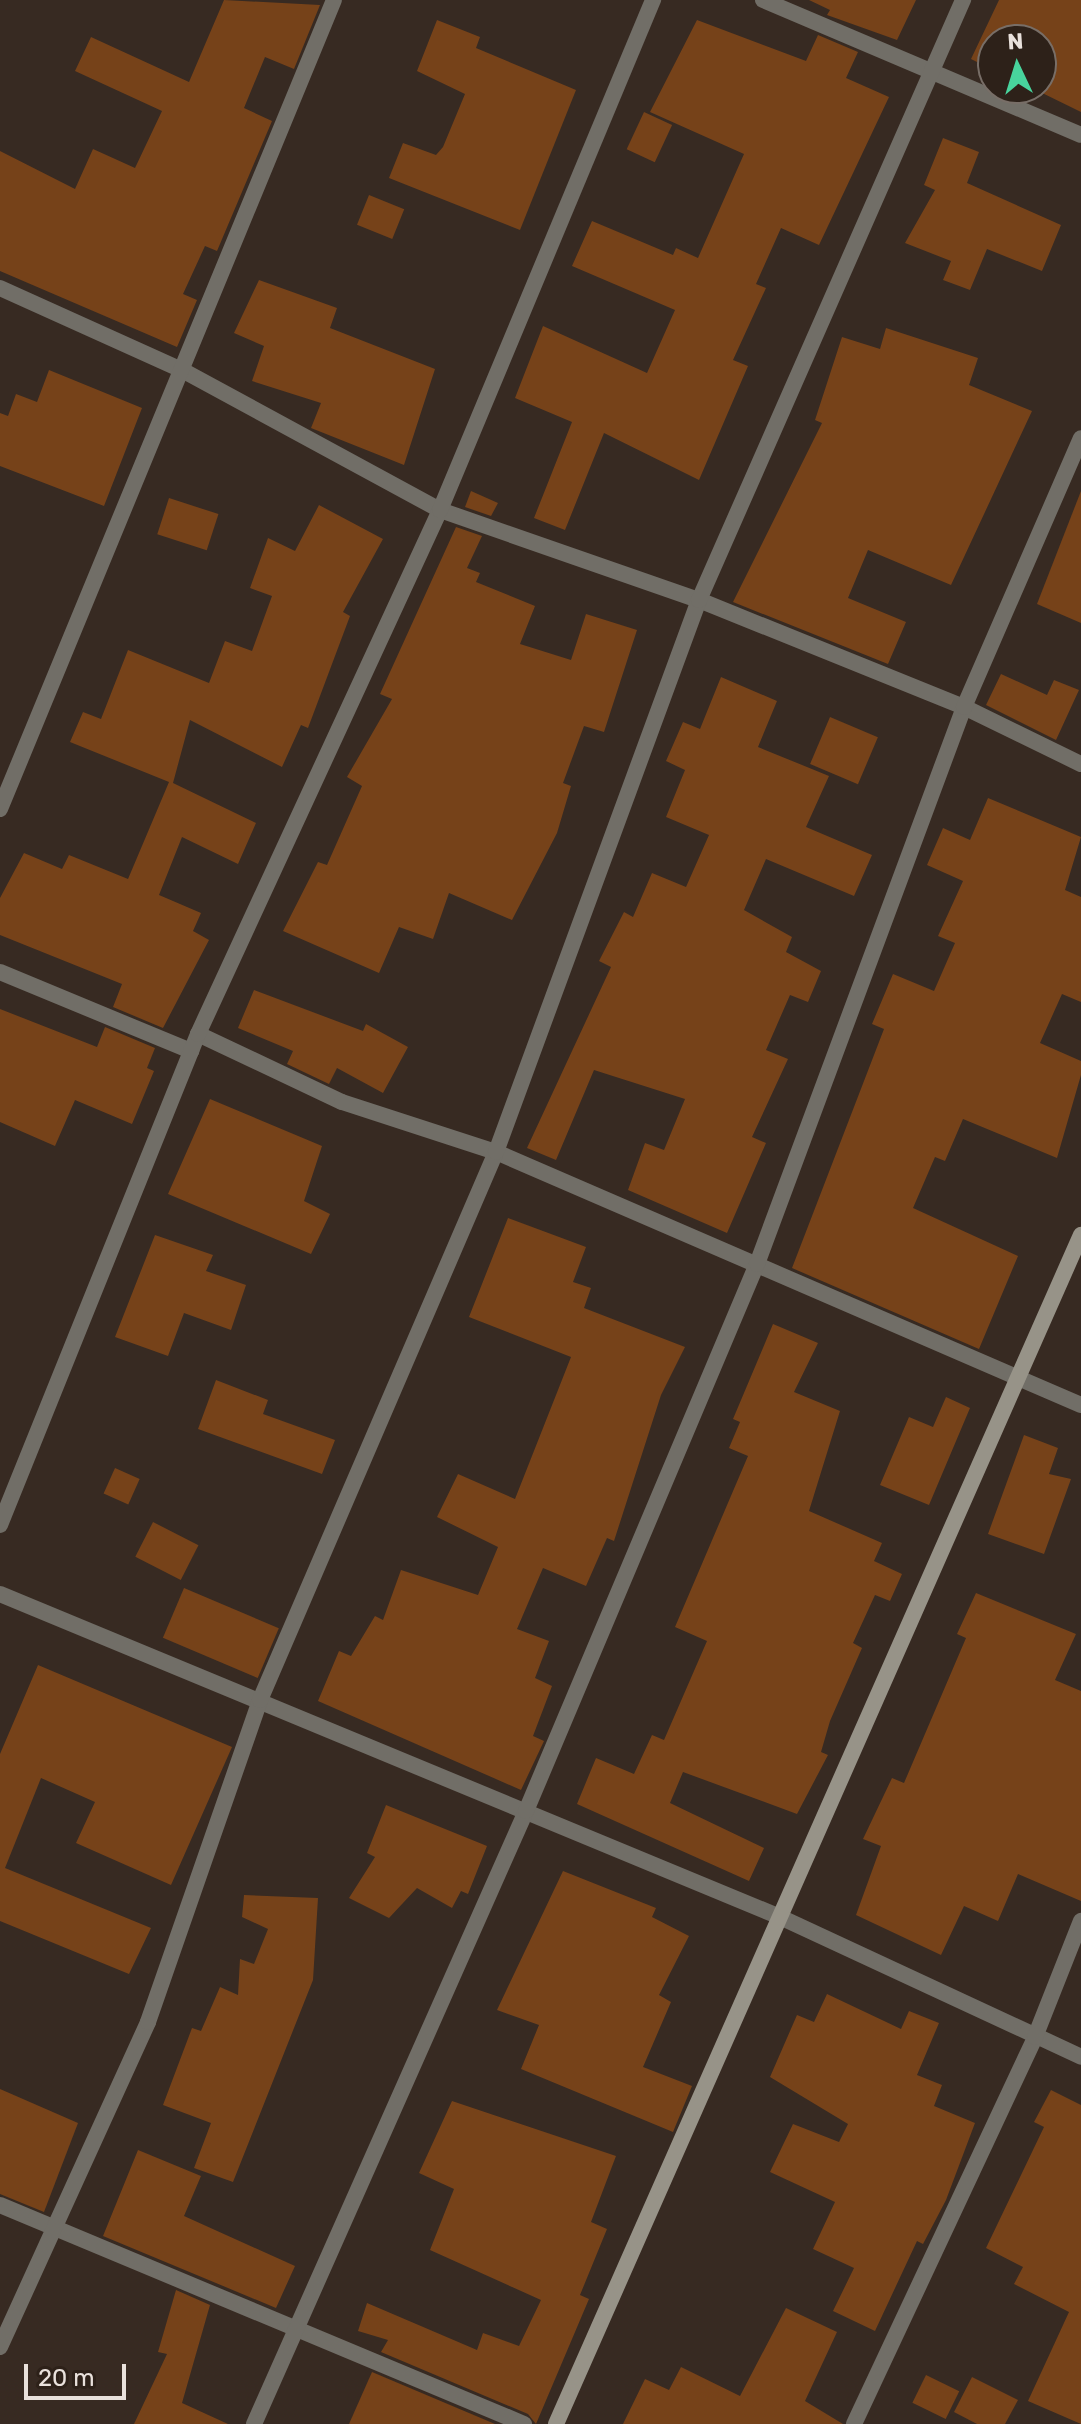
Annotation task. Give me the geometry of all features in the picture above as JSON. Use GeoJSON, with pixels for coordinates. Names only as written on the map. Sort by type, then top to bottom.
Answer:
{"type":"FeatureCollection","features":[{"type":"Feature","properties":{"kind":"street"},"geometry":{"type":"LineString","coordinates":[[0,809],[8,770],[182,370],[334,0]]}},
{"type":"Feature","properties":{"kind":"street"},"geometry":{"type":"LineString","coordinates":[[0,1525],[198,1034],[440,510],[653,0]]}},
{"type":"Feature","properties":{"kind":"street"},"geometry":{"type":"LineString","coordinates":[[763,0],[933,67],[1081,135]]}},
{"type":"Feature","properties":{"kind":"street"},"geometry":{"type":"LineString","coordinates":[[0,2347],[148,2022],[260,1700],[496,1152],[699,600],[963,0]]}},
{"type":"Feature","properties":{"kind":"street"},"geometry":{"type":"LineString","coordinates":[[0,288],[182,370],[440,510],[699,600],[964,707],[1081,764]]}},
{"type":"Feature","properties":{"kind":"street"},"geometry":{"type":"LineString","coordinates":[[254,2424],[300,2327],[526,1811],[757,1264],[964,707],[1081,438]]}},
{"type":"Feature","properties":{"kind":"street"},"geometry":{"type":"LineString","coordinates":[[0,972],[191,1051]]}},
{"type":"Feature","properties":{"kind":"street"},"geometry":{"type":"LineString","coordinates":[[198,1034],[342,1102],[496,1152],[1019,1375],[1081,1405]]}},
{"type":"Feature","properties":{"kind":"street"},"geometry":{"type":"LineString","coordinates":[[556,2424],[1081,1235]]}},
{"type":"Feature","properties":{"kind":"street"},"geometry":{"type":"LineString","coordinates":[[0,1594],[780,1917],[1081,2057]]}},
{"type":"Feature","properties":{"kind":"street"},"geometry":{"type":"LineString","coordinates":[[854,2424],[1035,2037],[1081,1921]]}},
{"type":"Feature","properties":{"kind":"street"},"geometry":{"type":"LineString","coordinates":[[0,2205],[300,2327],[524,2424]]}},
{"type":"Feature","properties":{"kind":"building"},"geometry":{"type":"Polygon","coordinates":[[[224,0],[320,5],[294,69],[265,57],[244,108],[272,121],[217,251],[205,246],[183,294],[197,300],[177,347],[0,271],[0,151],[75,189],[93,149],[135,168],[162,111],[75,71],[91,37],[189,82],[224,0]]]}},
{"type":"Feature","properties":{"kind":"building"},"geometry":{"type":"Polygon","coordinates":[[[809,0],[916,0],[897,40],[827,15],[830,10],[809,0]]]}},
{"type":"Feature","properties":{"kind":"building"},"geometry":{"type":"Polygon","coordinates":[[[999,0],[1081,0],[1081,112],[1057,100],[1057,24],[988,24],[999,0]]]}},
{"type":"Feature","properties":{"kind":"building"},"geometry":{"type":"Polygon","coordinates":[[[437,20],[480,37],[476,48],[576,90],[520,230],[389,178],[403,143],[436,155],[443,147],[465,94],[417,71],[437,20]]]}},
{"type":"Feature","properties":{"kind":"building"},"geometry":{"type":"Polygon","coordinates":[[[697,20],[806,61],[818,35],[858,52],[846,78],[889,97],[819,245],[781,228],[756,284],[766,288],[733,360],[748,366],[699,480],[604,433],[565,530],[534,518],[572,422],[515,398],[543,326],[647,373],[675,310],[572,266],[592,221],[673,255],[676,248],[698,258],[744,154],[650,112],[697,20]]]}},
{"type":"Feature","properties":{"kind":"building"},"geometry":{"type":"Polygon","coordinates":[[[977,46],[977,62],[971,59],[977,46]]]}},
{"type":"Feature","properties":{"kind":"building"},"geometry":{"type":"Polygon","coordinates":[[[644,112],[672,125],[655,162],[627,149],[644,112]]]}},
{"type":"Feature","properties":{"kind":"building"},"geometry":{"type":"Polygon","coordinates":[[[943,138],[979,152],[967,183],[1061,225],[1042,271],[987,249],[970,290],[943,280],[951,261],[905,243],[935,190],[924,185],[943,138]]]}},
{"type":"Feature","properties":{"kind":"building"},"geometry":{"type":"Polygon","coordinates":[[[369,195],[404,209],[392,239],[357,225],[369,195]]]}},
{"type":"Feature","properties":{"kind":"building"},"geometry":{"type":"Polygon","coordinates":[[[259,280],[337,308],[330,328],[435,369],[404,465],[311,428],[321,403],[252,381],[264,346],[234,333],[259,280]]]}},
{"type":"Feature","properties":{"kind":"building"},"geometry":{"type":"Polygon","coordinates":[[[886,328],[978,358],[969,385],[1032,411],[951,585],[868,550],[848,598],[906,622],[888,664],[733,602],[822,423],[815,420],[842,337],[880,349],[886,328]]]}},
{"type":"Feature","properties":{"kind":"building"},"geometry":{"type":"Polygon","coordinates":[[[49,370],[142,408],[104,506],[0,466],[0,413],[8,416],[16,394],[37,402],[49,370]]]}},
{"type":"Feature","properties":{"kind":"building"},"geometry":{"type":"Polygon","coordinates":[[[471,491],[498,503],[491,516],[465,507],[471,491]]]}},
{"type":"Feature","properties":{"kind":"building"},"geometry":{"type":"Polygon","coordinates":[[[1081,491],[1081,623],[1037,604],[1081,491]]]}},
{"type":"Feature","properties":{"kind":"building"},"geometry":{"type":"Polygon","coordinates":[[[169,498],[218,514],[207,550],[157,534],[169,498]]]}},
{"type":"Feature","properties":{"kind":"building"},"geometry":{"type":"Polygon","coordinates":[[[319,505],[383,539],[343,612],[350,616],[308,728],[301,725],[282,767],[190,720],[173,783],[256,823],[238,864],[182,837],[159,895],[201,913],[193,931],[209,940],[163,1028],[113,1007],[122,984],[0,935],[0,898],[24,853],[62,869],[69,855],[128,879],[169,782],[70,742],[83,712],[101,719],[128,650],[209,683],[225,641],[252,651],[272,596],[250,588],[268,538],[295,551],[319,505]]]}},
{"type":"Feature","properties":{"kind":"building"},"geometry":{"type":"Polygon","coordinates":[[[456,527],[482,536],[467,568],[480,573],[476,582],[535,606],[520,644],[571,660],[586,614],[637,630],[604,732],[584,726],[563,783],[571,786],[557,833],[512,920],[449,893],[433,939],[399,927],[379,973],[283,931],[318,862],[327,865],[362,786],[347,777],[392,699],[380,694],[456,527]]]}},
{"type":"Feature","properties":{"kind":"building"},"geometry":{"type":"Polygon","coordinates":[[[1001,674],[1047,695],[1054,680],[1079,690],[1056,740],[986,705],[1001,674]]]}},
{"type":"Feature","properties":{"kind":"building"},"geometry":{"type":"Polygon","coordinates":[[[721,677],[777,701],[758,747],[829,776],[806,827],[872,855],[854,896],[766,859],[744,910],[792,937],[786,952],[821,971],[808,1002],[790,995],[766,1050],[788,1059],[752,1137],[766,1143],[727,1233],[628,1190],[645,1143],[664,1150],[685,1099],[594,1070],[556,1160],[527,1148],[611,967],[599,961],[624,912],[633,917],[652,873],[686,887],[709,835],[666,817],[685,770],[666,761],[683,722],[700,729],[721,677]]]}},
{"type":"Feature","properties":{"kind":"building"},"geometry":{"type":"Polygon","coordinates":[[[830,717],[878,737],[858,784],[810,764],[830,717]]]}},
{"type":"Feature","properties":{"kind":"building"},"geometry":{"type":"Polygon","coordinates":[[[988,798],[1081,837],[1065,890],[1081,897],[1081,1002],[1062,994],[1040,1043],[1081,1061],[1081,1075],[1057,1158],[963,1119],[945,1161],[935,1157],[913,1208],[1018,1256],[979,1349],[792,1268],[884,1029],[872,1024],[893,974],[934,991],[955,943],[938,936],[963,881],[927,865],[943,828],[970,840],[988,798]]]}},
{"type":"Feature","properties":{"kind":"building"},"geometry":{"type":"Polygon","coordinates":[[[254,990],[363,1031],[366,1024],[408,1047],[383,1093],[337,1068],[329,1084],[287,1064],[293,1051],[238,1028],[254,990]]]}},
{"type":"Feature","properties":{"kind":"building"},"geometry":{"type":"Polygon","coordinates":[[[0,1009],[97,1047],[105,1027],[155,1048],[147,1068],[154,1071],[132,1124],[75,1100],[55,1146],[0,1122],[0,1009]]]}},
{"type":"Feature","properties":{"kind":"building"},"geometry":{"type":"Polygon","coordinates":[[[210,1099],[322,1146],[304,1201],[330,1214],[311,1254],[168,1194],[210,1099]]]}},
{"type":"Feature","properties":{"kind":"building"},"geometry":{"type":"Polygon","coordinates":[[[508,1218],[586,1247],[573,1282],[591,1288],[584,1308],[685,1347],[661,1395],[614,1541],[607,1538],[586,1586],[543,1568],[517,1629],[549,1641],[535,1678],[552,1686],[533,1736],[544,1741],[521,1790],[318,1701],[339,1651],[351,1656],[375,1616],[383,1620],[401,1570],[478,1595],[498,1547],[437,1517],[458,1474],[515,1499],[571,1357],[469,1317],[508,1218]]]}},
{"type":"Feature","properties":{"kind":"building"},"geometry":{"type":"Polygon","coordinates":[[[155,1235],[213,1255],[206,1271],[246,1285],[231,1330],[184,1313],[168,1356],[115,1337],[155,1235]]]}},
{"type":"Feature","properties":{"kind":"building"},"geometry":{"type":"Polygon","coordinates":[[[773,1324],[818,1343],[794,1392],[840,1411],[809,1511],[882,1543],[874,1561],[902,1574],[890,1601],[875,1595],[853,1643],[862,1648],[830,1721],[821,1752],[828,1755],[797,1814],[683,1772],[670,1803],[764,1848],[749,1881],[577,1804],[596,1758],[634,1774],[652,1735],[664,1740],[707,1641],[675,1627],[748,1456],[729,1448],[740,1422],[733,1419],[773,1324]]]}},
{"type":"Feature","properties":{"kind":"building"},"geometry":{"type":"Polygon","coordinates":[[[216,1380],[268,1400],[263,1414],[335,1440],[322,1474],[198,1429],[216,1380]]]}},
{"type":"Feature","properties":{"kind":"building"},"geometry":{"type":"Polygon","coordinates":[[[946,1397],[970,1408],[929,1505],[880,1485],[909,1417],[933,1427],[946,1397]]]}},
{"type":"Feature","properties":{"kind":"building"},"geometry":{"type":"Polygon","coordinates":[[[1024,1435],[1058,1448],[1049,1474],[1071,1479],[1044,1554],[988,1534],[1024,1435]]]}},
{"type":"Feature","properties":{"kind":"building"},"geometry":{"type":"Polygon","coordinates":[[[115,1468],[140,1479],[128,1505],[104,1494],[115,1468]]]}},
{"type":"Feature","properties":{"kind":"building"},"geometry":{"type":"Polygon","coordinates":[[[153,1522],[198,1545],[181,1580],[135,1557],[153,1522]]]}},
{"type":"Feature","properties":{"kind":"building"},"geometry":{"type":"Polygon","coordinates":[[[184,1588],[279,1628],[258,1678],[163,1638],[184,1588]]]}},
{"type":"Feature","properties":{"kind":"building"},"geometry":{"type":"Polygon","coordinates":[[[976,1593],[1076,1634],[1055,1680],[1081,1691],[1081,1901],[1018,1874],[998,1921],[964,1906],[941,1955],[856,1915],[881,1846],[863,1839],[892,1778],[904,1783],[966,1638],[957,1634],[976,1593]]]}},
{"type":"Feature","properties":{"kind":"building"},"geometry":{"type":"Polygon","coordinates":[[[38,1665],[232,1747],[171,1885],[76,1843],[95,1802],[41,1778],[5,1868],[151,1928],[129,1974],[0,1921],[0,1754],[38,1665]]]}},
{"type":"Feature","properties":{"kind":"building"},"geometry":{"type":"Polygon","coordinates":[[[386,1805],[487,1846],[468,1894],[461,1891],[452,1908],[417,1888],[389,1918],[349,1898],[375,1857],[367,1853],[386,1805]]]}},
{"type":"Feature","properties":{"kind":"building"},"geometry":{"type":"Polygon","coordinates":[[[563,1871],[656,1908],[652,1917],[689,1936],[659,1995],[671,2002],[643,2067],[692,2086],[673,2132],[521,2069],[539,2025],[497,2010],[563,1871]]]}},
{"type":"Feature","properties":{"kind":"building"},"geometry":{"type":"Polygon","coordinates":[[[244,1895],[318,1898],[313,1980],[233,2182],[194,2168],[211,2123],[163,2105],[192,2028],[201,2031],[220,1987],[238,1995],[240,1959],[254,1964],[268,1929],[242,1917],[244,1895]]]}},
{"type":"Feature","properties":{"kind":"building"},"geometry":{"type":"Polygon","coordinates":[[[827,1994],[901,2029],[909,2011],[939,2023],[917,2075],[942,2085],[934,2106],[975,2123],[946,2200],[923,2244],[917,2241],[875,2331],[833,2311],[854,2268],[813,2249],[835,2202],[770,2172],[793,2124],[839,2142],[848,2124],[770,2077],[797,2015],[814,2022],[827,1994]]]}},
{"type":"Feature","properties":{"kind":"building"},"geometry":{"type":"Polygon","coordinates":[[[0,2089],[78,2123],[44,2212],[0,2194],[0,2089]]]}},
{"type":"Feature","properties":{"kind":"building"},"geometry":{"type":"Polygon","coordinates":[[[1051,2090],[1081,2105],[1081,2424],[1028,2401],[1069,2312],[1014,2284],[1023,2267],[986,2248],[1044,2127],[1034,2122],[1051,2090]]]}},
{"type":"Feature","properties":{"kind":"building"},"geometry":{"type":"Polygon","coordinates":[[[452,2101],[616,2156],[591,2222],[607,2229],[580,2295],[589,2299],[536,2424],[528,2414],[381,2352],[388,2340],[358,2331],[367,2303],[477,2350],[483,2333],[519,2346],[541,2300],[430,2250],[454,2189],[419,2173],[452,2101]]]}},
{"type":"Feature","properties":{"kind":"building"},"geometry":{"type":"Polygon","coordinates":[[[138,2150],[201,2176],[184,2216],[295,2266],[276,2308],[103,2236],[138,2150]]]}},
{"type":"Feature","properties":{"kind":"building"},"geometry":{"type":"Polygon","coordinates":[[[176,2290],[210,2305],[182,2403],[228,2424],[134,2424],[167,2354],[158,2352],[176,2290]]]}},
{"type":"Feature","properties":{"kind":"building"},"geometry":{"type":"Polygon","coordinates":[[[786,2308],[837,2332],[805,2401],[843,2424],[623,2424],[645,2379],[669,2390],[681,2367],[740,2396],[786,2308]]]}},
{"type":"Feature","properties":{"kind":"building"},"geometry":{"type":"Polygon","coordinates":[[[372,2372],[495,2424],[349,2424],[372,2372]]]}},
{"type":"Feature","properties":{"kind":"building"},"geometry":{"type":"Polygon","coordinates":[[[926,2375],[959,2391],[946,2419],[912,2403],[926,2375]]]}},
{"type":"Feature","properties":{"kind":"building"},"geometry":{"type":"Polygon","coordinates":[[[972,2377],[1018,2400],[1005,2424],[977,2424],[954,2412],[972,2377]]]}}]}
